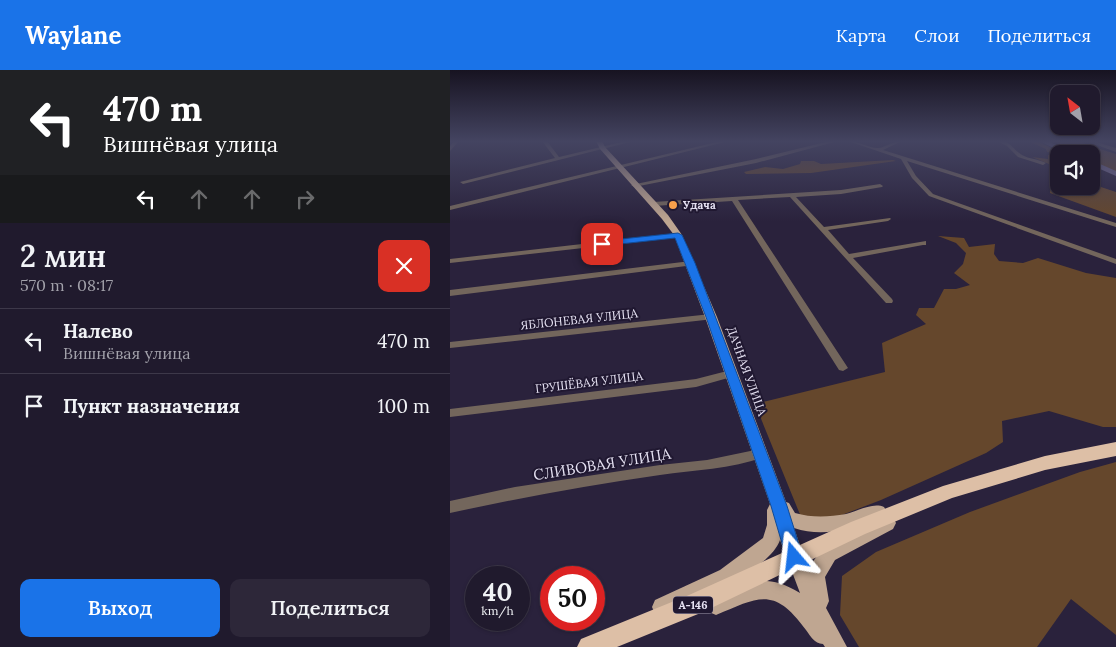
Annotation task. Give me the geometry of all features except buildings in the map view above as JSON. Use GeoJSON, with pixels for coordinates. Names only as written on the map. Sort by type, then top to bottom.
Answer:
{"type":"FeatureCollection","features":[{"type":"Feature","properties":{"kind":"highway","name":"А-146"},"geometry":{"type":"LineString","coordinates":[[590,647],[695,604],[794,557],[949,490],[1045,463],[1116,449]]}},
{"type":"Feature","properties":{"kind":"main road","name":"ДАЧНАЯ УЛИЦА"},"geometry":{"type":"LineString","coordinates":[[620,168],[678,235],[691,263],[773,490],[794,557],[818,613],[837,647]]}},
{"type":"Feature","properties":{"kind":"main road"},"geometry":{"type":"LineString","coordinates":[[773,490],[789,519],[806,526],[842,524],[949,490]]}},
{"type":"Feature","properties":{"kind":"main road"},"geometry":{"type":"LineString","coordinates":[[576,647],[727,576],[770,544],[776,525],[773,490]]}},
{"type":"Feature","properties":{"kind":"main road"},"geometry":{"type":"LineString","coordinates":[[837,647],[816,596],[815,575],[829,554],[949,490]]}},
{"type":"Feature","properties":{"kind":"main road"},"geometry":{"type":"LineString","coordinates":[[606,647],[751,590],[781,592],[802,608],[832,647]]}},
{"type":"Feature","properties":{"kind":"street"},"geometry":{"type":"LineString","coordinates":[[463,182],[521,168]]}},
{"type":"Feature","properties":{"kind":"street"},"geometry":{"type":"LineString","coordinates":[[450,208],[620,168]]}},
{"type":"Feature","properties":{"kind":"street"},"geometry":{"type":"LineString","coordinates":[[634,185],[721,168]]}},
{"type":"Feature","properties":{"kind":"street"},"geometry":{"type":"LineString","coordinates":[[908,168],[922,188],[931,195],[1116,262]]}},
{"type":"Feature","properties":{"kind":"street"},"geometry":{"type":"LineString","coordinates":[[937,168],[1116,225]]}},
{"type":"Feature","properties":{"kind":"street"},"geometry":{"type":"LineString","coordinates":[[653,204],[841,192],[880,186]]}},
{"type":"Feature","properties":{"kind":"street"},"geometry":{"type":"LineString","coordinates":[[791,195],[889,301]]}},
{"type":"Feature","properties":{"kind":"street"},"geometry":{"type":"LineString","coordinates":[[733,198],[843,368]]}},
{"type":"Feature","properties":{"kind":"street"},"geometry":{"type":"LineString","coordinates":[[823,229],[888,219]]}},
{"type":"Feature","properties":{"kind":"street"},"geometry":{"type":"LineString","coordinates":[[450,261],[678,235]]}},
{"type":"Feature","properties":{"kind":"street"},"geometry":{"type":"LineString","coordinates":[[849,256],[922,243]]}},
{"type":"Feature","properties":{"kind":"street"},"geometry":{"type":"LineString","coordinates":[[450,294],[691,263]]}},
{"type":"Feature","properties":{"kind":"street","name":"ЯБЛОНЕВАЯ УЛИЦА"},"geometry":{"type":"LineString","coordinates":[[450,345],[711,317]]}},
{"type":"Feature","properties":{"kind":"street","name":"ГРУШЁВАЯ УЛИЦА"},"geometry":{"type":"LineString","coordinates":[[450,413],[696,383],[731,374]]}},
{"type":"Feature","properties":{"kind":"street","name":"СЛИВОВАЯ УЛИЦА"},"geometry":{"type":"LineString","coordinates":[[450,507],[515,494],[660,470],[708,465],[760,454]]}},
{"type":"Feature","properties":{"kind":"shaded area"},"geometry":{"type":"Polygon","coordinates":[[[761,168],[847,168],[811,173],[746,174],[744,172],[761,168]]]}},
{"type":"Feature","properties":{"kind":"shaded area"},"geometry":{"type":"Polygon","coordinates":[[[1108,168],[1116,168],[1116,172],[1108,168]]]}},
{"type":"Feature","properties":{"kind":"shaded area"},"geometry":{"type":"Polygon","coordinates":[[[1100,187],[1116,192],[1116,217],[1056,195],[1100,195],[1100,187]]]}},
{"type":"Feature","properties":{"kind":"shaded area"},"geometry":{"type":"Polygon","coordinates":[[[938,236],[964,238],[969,247],[995,244],[994,254],[999,261],[1023,263],[1038,258],[1086,273],[1116,278],[1116,427],[1103,427],[1049,411],[1002,421],[1003,442],[986,453],[881,500],[821,523],[801,517],[755,404],[885,372],[882,343],[926,324],[916,315],[919,308],[934,308],[944,289],[956,289],[970,285],[954,273],[963,264],[966,253],[956,243],[938,236]]]}},
{"type":"Feature","properties":{"kind":"shaded area"},"geometry":{"type":"Polygon","coordinates":[[[1116,462],[1116,635],[1071,599],[1037,647],[859,647],[840,615],[842,576],[876,552],[970,512],[1080,472],[1116,462]]]}},
{"type":"Feature","properties":{"kind":"waterway"},"geometry":{"type":"LineString","coordinates":[[1103,168],[1116,174]]}},
{"type":"Feature","properties":{"kind":"place","name":"Удача"},"geometry":{"type":"Point","coordinates":[673,205]}},
{"type":"Feature","properties":{"kind":"route"},"geometry":{"type":"LineString","coordinates":[[602,244],[678,235],[691,263],[711,317],[779,506],[794,557]]}}]}
